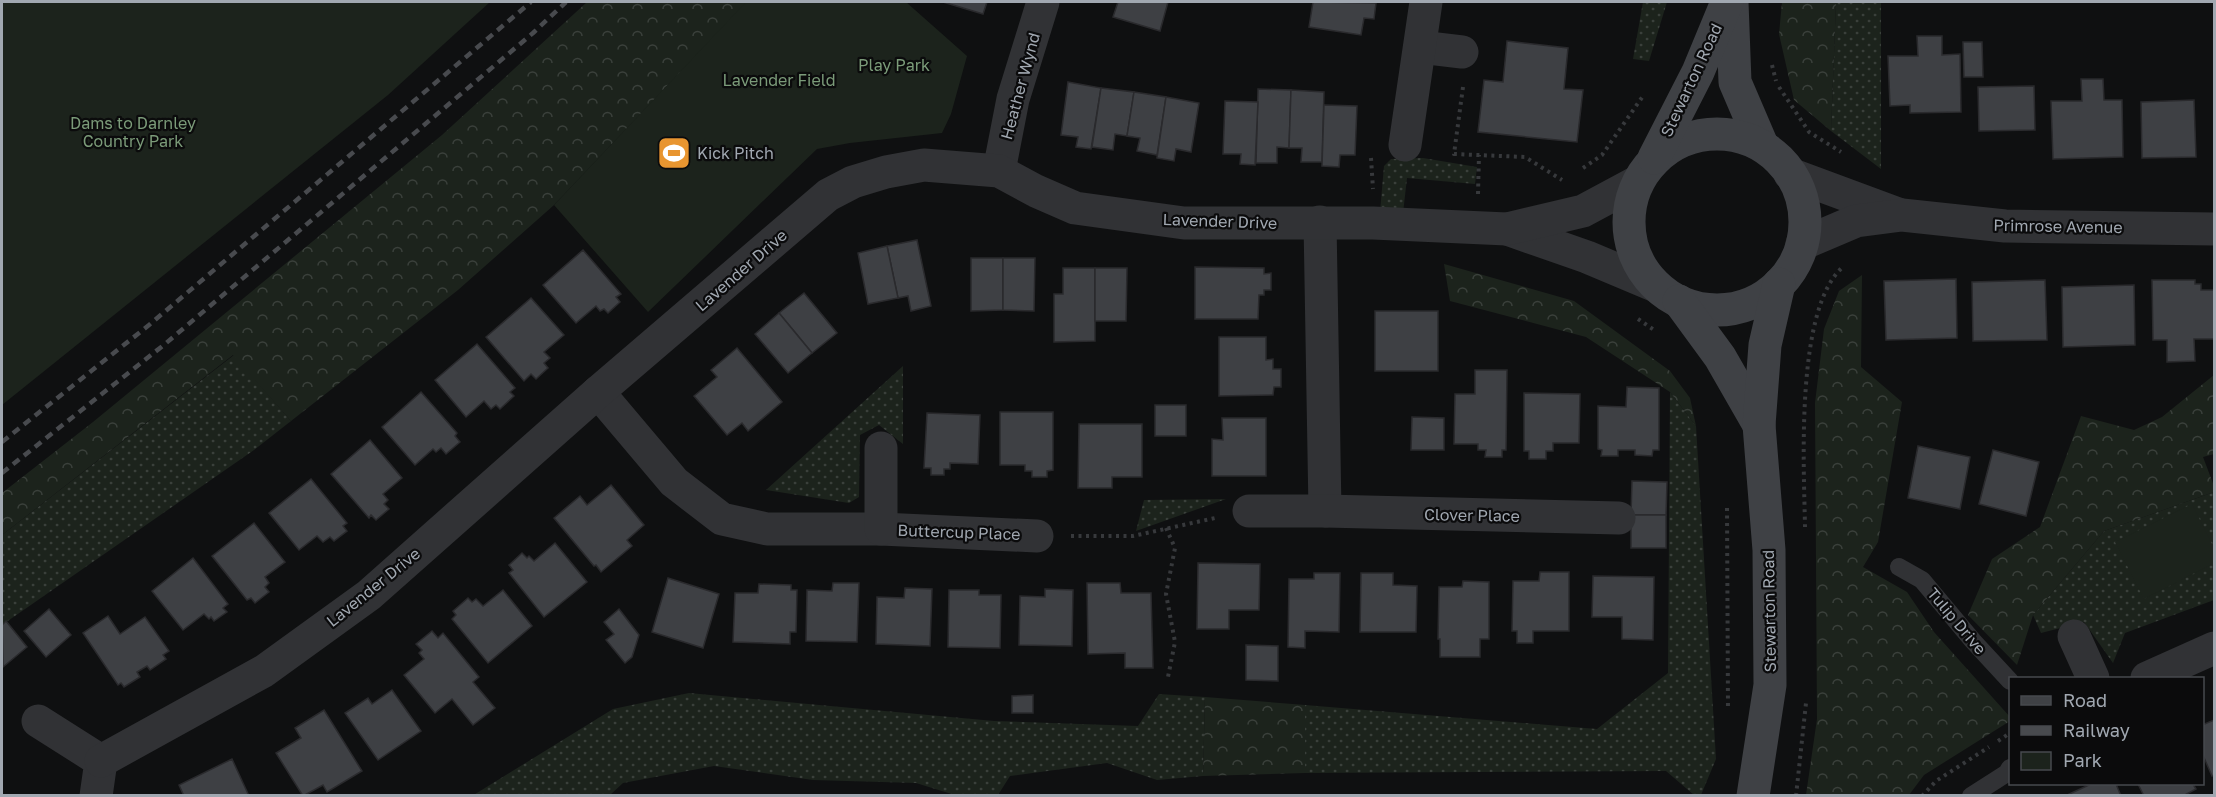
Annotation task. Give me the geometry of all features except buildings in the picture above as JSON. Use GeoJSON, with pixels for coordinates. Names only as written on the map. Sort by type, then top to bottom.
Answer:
{"type":"FeatureCollection","features":[{"type":"Feature","properties":{"kind":"main road","name":"Stewarton Road"},"geometry":{"type":"LineString","coordinates":[[1727,2],[1698,72],[1645,170],[1629,209],[1630,238],[1639,264],[1668,294],[1720,357],[1759,425]]}},
{"type":"Feature","properties":{"kind":"main road","name":"Stewarton Road"},"geometry":{"type":"LineString","coordinates":[[1732,2],[1735,82],[1762,145]]}},
{"type":"Feature","properties":{"kind":"main road","name":"Stewarton Road"},"geometry":{"type":"LineString","coordinates":[[1645,170],[1704,133],[1733,134],[1762,145],[1785,164],[1800,191],[1802,201],[1805,221],[1802,244],[1793,266],[1779,284],[1760,298],[1734,308],[1706,309],[1668,294]]}},
{"type":"Feature","properties":{"kind":"main road","name":"Stewarton Road"},"geometry":{"type":"LineString","coordinates":[[1753,795],[1770,685],[1769,550],[1759,425],[1765,345],[1779,284]]}},
{"type":"Feature","properties":{"kind":"street","name":"Heather Wynd"},"geometry":{"type":"LineString","coordinates":[[999,171],[1013,99],[1044,2]]}},
{"type":"Feature","properties":{"kind":"street"},"geometry":{"type":"LineString","coordinates":[[1406,146],[1426,2]]}},
{"type":"Feature","properties":{"kind":"street"},"geometry":{"type":"LineString","coordinates":[[1420,47],[1462,52]]}},
{"type":"Feature","properties":{"kind":"street","name":"Lavender Drive"},"geometry":{"type":"LineString","coordinates":[[101,761],[264,670],[369,595],[598,392],[828,195],[853,182],[886,172],[924,165],[999,171],[1075,208],[1184,223],[1373,223],[1494,229],[1587,257],[1668,294]]}},
{"type":"Feature","properties":{"kind":"street","name":"Lavender Drive"},"geometry":{"type":"LineString","coordinates":[[1494,229],[1583,211],[1645,170]]}},
{"type":"Feature","properties":{"kind":"street","name":"Primrose Avenue"},"geometry":{"type":"LineString","coordinates":[[1790,174],[1902,215]]}},
{"type":"Feature","properties":{"kind":"street","name":"Primrose Avenue"},"geometry":{"type":"LineString","coordinates":[[1802,244],[1856,221],[1902,215],[2005,226],[2214,229]]}},
{"type":"Feature","properties":{"kind":"street"},"geometry":{"type":"LineString","coordinates":[[1320,222],[1325,511]]}},
{"type":"Feature","properties":{"kind":"street","name":"Buttercup Place"},"geometry":{"type":"LineString","coordinates":[[598,392],[674,482],[722,519],[767,529],[881,529],[1037,536]]}},
{"type":"Feature","properties":{"kind":"street","name":"Buttercup Place"},"geometry":{"type":"LineString","coordinates":[[881,448],[881,529]]}},
{"type":"Feature","properties":{"kind":"street","name":"Clover Place"},"geometry":{"type":"LineString","coordinates":[[1249,511],[1618,518]]}},
{"type":"Feature","properties":{"kind":"street"},"geometry":{"type":"LineString","coordinates":[[2074,636],[2093,677]]}},
{"type":"Feature","properties":{"kind":"street"},"geometry":{"type":"LineString","coordinates":[[2149,677],[2214,648]]}},
{"type":"Feature","properties":{"kind":"street"},"geometry":{"type":"LineString","coordinates":[[38,721],[101,761],[96,795]]}},
{"type":"Feature","properties":{"kind":"lane","name":"Tulip Drive"},"geometry":{"type":"LineString","coordinates":[[1899,567],[1922,580],[2009,680]]}},
{"type":"Feature","properties":{"kind":"lane"},"geometry":{"type":"LineString","coordinates":[[1971,795],[2009,770]]}},
{"type":"Feature","properties":{"kind":"path"},"geometry":{"type":"LineString","coordinates":[[1462,52],[1467,59],[1454,154],[1525,157],[1563,181],[1554,184]]}},
{"type":"Feature","properties":{"kind":"path"},"geometry":{"type":"LineString","coordinates":[[1772,62],[1776,84],[1809,132],[1855,162],[1842,193]]}},
{"type":"Feature","properties":{"kind":"path"},"geometry":{"type":"LineString","coordinates":[[1573,174],[1602,155],[1648,89]]}},
{"type":"Feature","properties":{"kind":"path"},"geometry":{"type":"LineString","coordinates":[[1373,223],[1371,148],[1406,146]]}},
{"type":"Feature","properties":{"kind":"path"},"geometry":{"type":"LineString","coordinates":[[1479,155],[1478,198],[1494,229]]}},
{"type":"Feature","properties":{"kind":"path"},"geometry":{"type":"LineString","coordinates":[[1805,530],[1804,434],[1809,357],[1818,312],[1835,274],[1855,257],[1842,227]]}},
{"type":"Feature","properties":{"kind":"path"},"geometry":{"type":"LineString","coordinates":[[1634,316],[1659,334]]}},
{"type":"Feature","properties":{"kind":"path"},"geometry":{"type":"LineString","coordinates":[[1727,500],[1728,719]]}},
{"type":"Feature","properties":{"kind":"path"},"geometry":{"type":"LineString","coordinates":[[1037,536],[1133,536],[1249,511]]}},
{"type":"Feature","properties":{"kind":"path"},"geometry":{"type":"LineString","coordinates":[[1166,528],[1175,548],[1166,594],[1175,642],[1168,677]]}},
{"type":"Feature","properties":{"kind":"path"},"geometry":{"type":"LineString","coordinates":[[1796,795],[1806,694]]}},
{"type":"Feature","properties":{"kind":"path"},"geometry":{"type":"LineString","coordinates":[[1922,795],[1936,781],[2009,734]]}},
{"type":"Feature","properties":{"kind":"green space","name":"Dams to Darnley Country Park"},"geometry":{"type":"Polygon","coordinates":[[[2,2],[490,2],[388,95],[2,405],[2,2]]]}},
{"type":"Feature","properties":{"kind":"green space"},"geometry":{"type":"Polygon","coordinates":[[[587,2],[747,2],[554,205],[458,290],[291,421],[233,355],[2,535],[2,493],[93,422],[442,135],[587,2]]]}},
{"type":"Feature","properties":{"kind":"green space","name":"Lavender Field"},"geometry":{"type":"Polygon","coordinates":[[[746,2],[906,2],[967,56],[951,114],[942,133],[817,149],[648,312],[554,205],[746,2]]]}},
{"type":"Feature","properties":{"kind":"green space"},"geometry":{"type":"Polygon","coordinates":[[[1643,2],[1667,2],[1649,61],[1633,59],[1643,2]]]}},
{"type":"Feature","properties":{"kind":"green space"},"geometry":{"type":"Polygon","coordinates":[[[1782,2],[1836,2],[1831,131],[1794,100],[1779,34],[1782,2]]]}},
{"type":"Feature","properties":{"kind":"green space"},"geometry":{"type":"Polygon","coordinates":[[[1836,2],[1881,2],[1881,169],[1831,131],[1836,2]]]}},
{"type":"Feature","properties":{"kind":"green space"},"geometry":{"type":"Polygon","coordinates":[[[1423,158],[1477,167],[1475,184],[1407,178],[1403,213],[1380,212],[1384,166],[1391,159],[1423,158]]]}},
{"type":"Feature","properties":{"kind":"green space"},"geometry":{"type":"Polygon","coordinates":[[[1444,264],[1574,301],[1670,371],[1690,398],[1696,426],[1670,392],[1586,337],[1450,301],[1444,264]]]}},
{"type":"Feature","properties":{"kind":"green space"},"geometry":{"type":"Polygon","coordinates":[[[1862,275],[1861,367],[1902,402],[1878,542],[1863,567],[1907,592],[1934,632],[2009,716],[2009,722],[1924,775],[1909,795],[1806,795],[1817,719],[1815,403],[1824,329],[1839,291],[1862,275]]]}},
{"type":"Feature","properties":{"kind":"green space"},"geometry":{"type":"Polygon","coordinates":[[[234,355],[291,421],[254,450],[2,625],[2,535],[234,355]]]}},
{"type":"Feature","properties":{"kind":"green space"},"geometry":{"type":"Polygon","coordinates":[[[903,366],[903,444],[879,425],[860,435],[859,497],[849,503],[766,490],[903,366]]]}},
{"type":"Feature","properties":{"kind":"green space"},"geometry":{"type":"Polygon","coordinates":[[[2214,375],[2214,454],[2203,457],[2214,492],[2104,531],[2033,615],[2017,665],[1968,615],[1992,559],[2040,527],[2081,416],[2134,430],[2162,417],[2214,375]]]}},
{"type":"Feature","properties":{"kind":"green space"},"geometry":{"type":"Polygon","coordinates":[[[1670,392],[1696,426],[1716,759],[1701,795],[1694,795],[1666,771],[1305,773],[1305,705],[1597,729],[1668,673],[1670,392]]]}},
{"type":"Feature","properties":{"kind":"green space"},"geometry":{"type":"Polygon","coordinates":[[[2214,492],[2214,600],[2125,633],[2113,663],[2084,622],[2041,633],[2033,615],[2104,531],[2214,492]]]}},
{"type":"Feature","properties":{"kind":"green space"},"geometry":{"type":"Polygon","coordinates":[[[1226,499],[1136,531],[1144,500],[1226,499]]]}},
{"type":"Feature","properties":{"kind":"green space"},"geometry":{"type":"Polygon","coordinates":[[[2192,504],[2214,548],[2214,563],[2144,599],[2115,542],[2192,504]]]}},
{"type":"Feature","properties":{"kind":"green space"},"geometry":{"type":"Polygon","coordinates":[[[689,693],[994,721],[1138,726],[1159,694],[1205,697],[1203,776],[1157,780],[1107,763],[1010,776],[998,795],[958,796],[916,783],[813,780],[714,766],[623,783],[610,795],[472,796],[613,709],[689,693]]]}},
{"type":"Feature","properties":{"kind":"green space"},"geometry":{"type":"Polygon","coordinates":[[[1205,697],[1305,705],[1305,773],[1203,776],[1205,697]]]}},
{"type":"Feature","properties":{"kind":"railway"},"geometry":{"type":"LineString","coordinates":[[2,442],[149,325],[531,2]]}},
{"type":"Feature","properties":{"kind":"railway"},"geometry":{"type":"LineString","coordinates":[[2,473],[165,344],[533,33],[566,2]]}},
{"type":"Feature","properties":{"kind":"place","name":"Kick Pitch"},"geometry":{"type":"Point","coordinates":[674,153]}},
{"type":"Feature","properties":{"kind":"park label","name":"Play Park"},"geometry":{"type":"Point","coordinates":[894,65]}}]}
